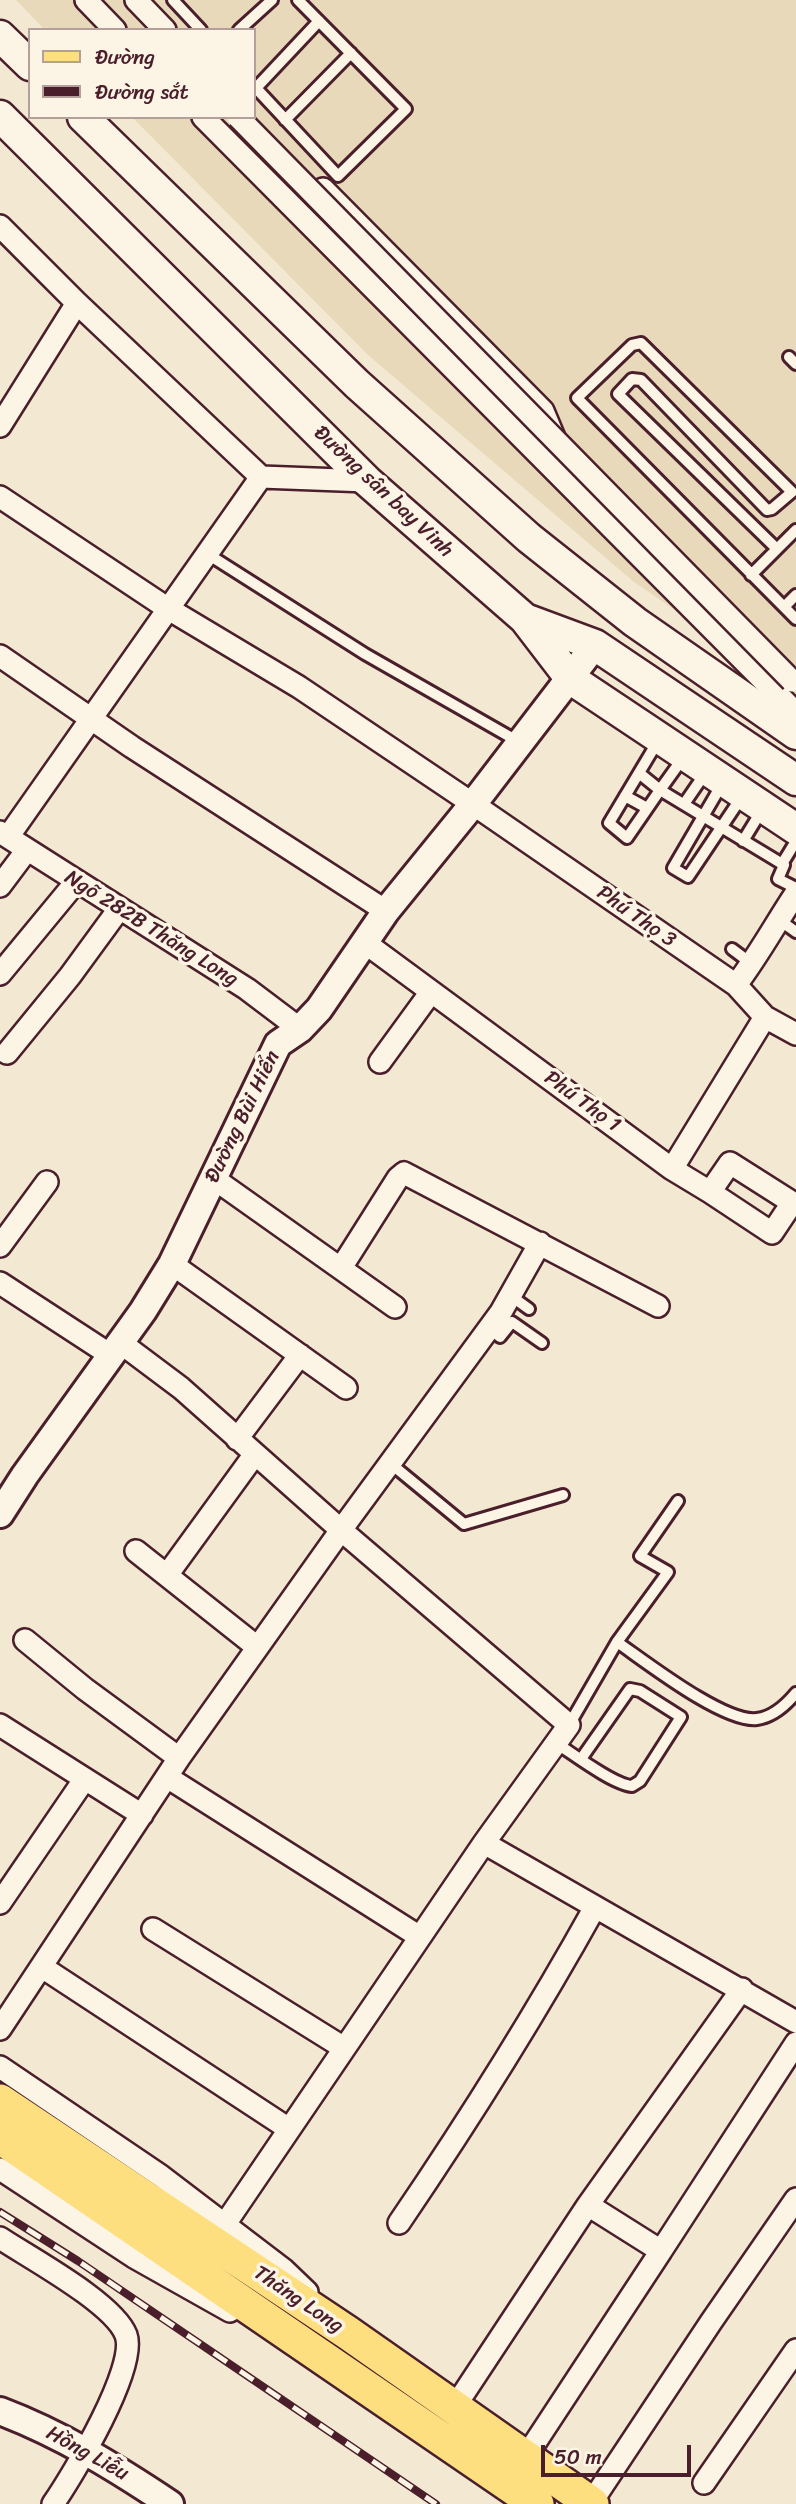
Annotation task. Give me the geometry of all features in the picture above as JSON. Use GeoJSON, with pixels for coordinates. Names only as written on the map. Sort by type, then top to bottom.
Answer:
{"type":"FeatureCollection","features":[{"type":"Feature","properties":{"kind":"main road"},"geometry":{"type":"LineString","coordinates":[[0,36],[28,63]]}},
{"type":"Feature","properties":{"kind":"main road","name":"Đường sân bay Vinh"},"geometry":{"type":"LineString","coordinates":[[0,116],[367,481],[525,619],[571,679],[796,829]]}},
{"type":"Feature","properties":{"kind":"main road"},"geometry":{"type":"LineString","coordinates":[[85,119],[357,384],[529,538],[635,622],[796,734]]}},
{"type":"Feature","properties":{"kind":"main road"},"geometry":{"type":"LineString","coordinates":[[525,619],[595,645],[796,780]]}},
{"type":"Feature","properties":{"kind":"main road","name":"Thăng Long"},"geometry":{"type":"LineString","coordinates":[[0,2101],[339,2347],[537,2504]]}},
{"type":"Feature","properties":{"kind":"main road","name":"Thăng Long"},"geometry":{"type":"LineString","coordinates":[[0,2137],[339,2347],[454,2408],[592,2504]]}},
{"type":"Feature","properties":{"kind":"street"},"geometry":{"type":"LineString","coordinates":[[86,0],[114,28]]}},
{"type":"Feature","properties":{"kind":"street"},"geometry":{"type":"LineString","coordinates":[[122,0],[150,28]]}},
{"type":"Feature","properties":{"kind":"street"},"geometry":{"type":"LineString","coordinates":[[136,0],[163,28]]}},
{"type":"Feature","properties":{"kind":"street"},"geometry":{"type":"LineString","coordinates":[[204,119],[796,713]]}},
{"type":"Feature","properties":{"kind":"street"},"geometry":{"type":"LineString","coordinates":[[240,119],[794,682]]}},
{"type":"Feature","properties":{"kind":"street"},"geometry":{"type":"LineString","coordinates":[[254,119],[544,411],[576,492]]}},
{"type":"Feature","properties":{"kind":"street"},"geometry":{"type":"LineString","coordinates":[[0,226],[77,303],[261,477],[367,481]]}},
{"type":"Feature","properties":{"kind":"street"},"geometry":{"type":"LineString","coordinates":[[0,426],[77,303]]}},
{"type":"Feature","properties":{"kind":"street"},"geometry":{"type":"LineString","coordinates":[[4,835],[90,719],[261,477]]}},
{"type":"Feature","properties":{"kind":"street","name":"Phú Thọ 3"},"geometry":{"type":"LineString","coordinates":[[0,497],[167,608],[299,687],[473,804],[736,985],[765,1017],[796,1034]]}},
{"type":"Feature","properties":{"kind":"street","name":"Đường Bùi Hiển"},"geometry":{"type":"LineString","coordinates":[[0,1514],[39,1455],[116,1350],[172,1264],[278,1044],[300,1029],[318,1009],[386,911],[473,804],[595,645]]}},
{"type":"Feature","properties":{"kind":"street"},"geometry":{"type":"LineString","coordinates":[[0,656],[90,719],[386,911]]}},
{"type":"Feature","properties":{"kind":"street","name":"Ngõ 282B Thăng Long"},"geometry":{"type":"LineString","coordinates":[[4,835],[247,989],[300,1029]]}},
{"type":"Feature","properties":{"kind":"street"},"geometry":{"type":"LineString","coordinates":[[0,886],[27,850]]}},
{"type":"Feature","properties":{"kind":"street"},"geometry":{"type":"LineString","coordinates":[[0,974],[76,882]]}},
{"type":"Feature","properties":{"kind":"street"},"geometry":{"type":"LineString","coordinates":[[736,985],[795,896]]}},
{"type":"Feature","properties":{"kind":"street"},"geometry":{"type":"LineString","coordinates":[[7,1053],[70,976],[119,909]]}},
{"type":"Feature","properties":{"kind":"street","name":"Phú Thọ 1"},"geometry":{"type":"LineString","coordinates":[[363,942],[672,1169],[772,1233],[794,1204]]}},
{"type":"Feature","properties":{"kind":"street"},"geometry":{"type":"LineString","coordinates":[[380,1062],[431,992]]}},
{"type":"Feature","properties":{"kind":"street"},"geometry":{"type":"LineString","coordinates":[[672,1169],[765,1017]]}},
{"type":"Feature","properties":{"kind":"street"},"geometry":{"type":"LineString","coordinates":[[710,1192],[730,1163],[794,1204]]}},
{"type":"Feature","properties":{"kind":"street"},"geometry":{"type":"LineString","coordinates":[[341,1268],[398,1178],[404,1173],[658,1306]]}},
{"type":"Feature","properties":{"kind":"street"},"geometry":{"type":"LineString","coordinates":[[213,1178],[395,1307]]}},
{"type":"Feature","properties":{"kind":"street"},"geometry":{"type":"LineString","coordinates":[[0,1246],[47,1182]]}},
{"type":"Feature","properties":{"kind":"street"},"geometry":{"type":"LineString","coordinates":[[0,2029],[179,1758],[489,1328],[540,1243]]}},
{"type":"Feature","properties":{"kind":"street"},"geometry":{"type":"LineString","coordinates":[[172,1264],[346,1388]]}},
{"type":"Feature","properties":{"kind":"street"},"geometry":{"type":"LineString","coordinates":[[0,1283],[181,1388],[341,1530],[569,1725],[419,1937],[225,2224]]}},
{"type":"Feature","properties":{"kind":"street"},"geometry":{"type":"LineString","coordinates":[[237,1439],[300,1355]]}},
{"type":"Feature","properties":{"kind":"street"},"geometry":{"type":"LineString","coordinates":[[167,1576],[255,1454]]}},
{"type":"Feature","properties":{"kind":"street"},"geometry":{"type":"LineString","coordinates":[[136,1551],[257,1647]]}},
{"type":"Feature","properties":{"kind":"street"},"geometry":{"type":"LineString","coordinates":[[25,1640],[85,1689],[179,1758]]}},
{"type":"Feature","properties":{"kind":"street"},"geometry":{"type":"LineString","coordinates":[[1,1728],[142,1815]]}},
{"type":"Feature","properties":{"kind":"street"},"geometry":{"type":"LineString","coordinates":[[167,1777],[419,1937]]}},
{"type":"Feature","properties":{"kind":"street"},"geometry":{"type":"LineString","coordinates":[[0,1903],[84,1780]]}},
{"type":"Feature","properties":{"kind":"street"},"geometry":{"type":"LineString","coordinates":[[484,1843],[796,2022]]}},
{"type":"Feature","properties":{"kind":"street"},"geometry":{"type":"LineString","coordinates":[[399,2223],[457,2136],[566,1960],[595,1907]]}},
{"type":"Feature","properties":{"kind":"street"},"geometry":{"type":"LineString","coordinates":[[153,1929],[344,2048]]}},
{"type":"Feature","properties":{"kind":"street"},"geometry":{"type":"LineString","coordinates":[[42,1966],[289,2129]]}},
{"type":"Feature","properties":{"kind":"street"},"geometry":{"type":"LineString","coordinates":[[454,2408],[588,2205],[742,1989]]}},
{"type":"Feature","properties":{"kind":"street"},"geometry":{"type":"LineString","coordinates":[[525,2458],[796,2043]]}},
{"type":"Feature","properties":{"kind":"street"},"geometry":{"type":"LineString","coordinates":[[0,2067],[112,2141],[283,2269],[339,2347]]}},
{"type":"Feature","properties":{"kind":"street"},"geometry":{"type":"LineString","coordinates":[[0,2169],[145,2263],[228,2309],[339,2347]]}},
{"type":"Feature","properties":{"kind":"street"},"geometry":{"type":"LineString","coordinates":[[592,2504],[711,2322],[796,2199]]}},
{"type":"Feature","properties":{"kind":"street"},"geometry":{"type":"LineString","coordinates":[[588,2205],[660,2251]]}},
{"type":"Feature","properties":{"kind":"street"},"geometry":{"type":"LineString","coordinates":[[0,2238],[93,2300],[116,2319],[127,2336],[128,2358],[86,2452],[53,2504]]}},
{"type":"Feature","properties":{"kind":"street"},"geometry":{"type":"LineString","coordinates":[[704,2483],[796,2350]]}},
{"type":"Feature","properties":{"kind":"street","name":"Hồng Liễu"},"geometry":{"type":"LineString","coordinates":[[0,2411],[46,2430],[170,2504]]}},
{"type":"Feature","properties":{"kind":"lane"},"geometry":{"type":"LineString","coordinates":[[241,28],[272,0]]}},
{"type":"Feature","properties":{"kind":"lane"},"geometry":{"type":"LineString","coordinates":[[256,88],[338,176],[406,109],[298,0]]}},
{"type":"Feature","properties":{"kind":"lane"},"geometry":{"type":"LineString","coordinates":[[177,1],[199,28]]}},
{"type":"Feature","properties":{"kind":"lane"},"geometry":{"type":"LineString","coordinates":[[256,86],[319,21]]}},
{"type":"Feature","properties":{"kind":"lane"},"geometry":{"type":"LineString","coordinates":[[285,120],[351,53]]}},
{"type":"Feature","properties":{"kind":"lane"},"geometry":{"type":"LineString","coordinates":[[777,549],[618,394],[632,379],[641,380],[767,510],[772,509],[792,492],[641,344],[632,345],[576,398],[796,619]]}},
{"type":"Feature","properties":{"kind":"lane"},"geometry":{"type":"LineString","coordinates":[[751,575],[796,530]]}},
{"type":"Feature","properties":{"kind":"lane"},"geometry":{"type":"LineString","coordinates":[[206,553],[365,654],[519,742]]}},
{"type":"Feature","properties":{"kind":"lane"},"geometry":{"type":"LineString","coordinates":[[784,607],[796,596]]}},
{"type":"Feature","properties":{"kind":"lane"},"geometry":{"type":"LineString","coordinates":[[659,739],[609,823],[627,838],[660,790],[724,782]]}},
{"type":"Feature","properties":{"kind":"lane"},"geometry":{"type":"LineString","coordinates":[[639,773],[660,790],[782,864]]}},
{"type":"Feature","properties":{"kind":"lane"},"geometry":{"type":"LineString","coordinates":[[684,804],[724,782]]}},
{"type":"Feature","properties":{"kind":"lane"},"geometry":{"type":"LineString","coordinates":[[724,782],[721,827],[688,877],[673,868],[724,782]]}},
{"type":"Feature","properties":{"kind":"lane"},"geometry":{"type":"LineString","coordinates":[[724,782],[743,841]]}},
{"type":"Feature","properties":{"kind":"lane"},"geometry":{"type":"LineString","coordinates":[[625,796],[648,808]]}},
{"type":"Feature","properties":{"kind":"lane"},"geometry":{"type":"LineString","coordinates":[[691,838],[708,846]]}},
{"type":"Feature","properties":{"kind":"lane"},"geometry":{"type":"LineString","coordinates":[[795,896],[778,879],[784,866],[782,864],[796,841]]}},
{"type":"Feature","properties":{"kind":"lane"},"geometry":{"type":"LineString","coordinates":[[778,919],[796,932]]}},
{"type":"Feature","properties":{"kind":"lane"},"geometry":{"type":"LineString","coordinates":[[732,949],[752,964]]}},
{"type":"Feature","properties":{"kind":"lane"},"geometry":{"type":"LineString","coordinates":[[510,1296],[529,1308]]}},
{"type":"Feature","properties":{"kind":"lane"},"geometry":{"type":"LineString","coordinates":[[489,1328],[500,1337],[512,1322],[542,1343]]}},
{"type":"Feature","properties":{"kind":"lane"},"geometry":{"type":"LineString","coordinates":[[390,1463],[464,1524],[562,1495]]}},
{"type":"Feature","properties":{"kind":"lane"},"geometry":{"type":"LineString","coordinates":[[569,1725],[617,1642],[668,1573],[640,1556],[678,1501]]}},
{"type":"Feature","properties":{"kind":"lane"},"geometry":{"type":"LineString","coordinates":[[617,1642],[691,1692],[737,1717],[767,1717],[789,1702],[796,1693]]}},
{"type":"Feature","properties":{"kind":"lane"},"geometry":{"type":"LineString","coordinates":[[556,1743],[581,1759],[618,1782],[632,1786],[640,1781],[681,1717],[640,1690],[630,1689],[581,1759]]}},
{"type":"Feature","properties":{"kind":"shaded area"},"geometry":{"type":"Polygon","coordinates":[[[16,0],[796,0],[796,693],[634,582],[368,355],[134,119],[256,119],[256,28],[43,28],[16,0]]]}},
{"type":"Feature","properties":{"kind":"railway"},"geometry":{"type":"LineString","coordinates":[[0,2212],[78,2261],[436,2504]]}}]}
